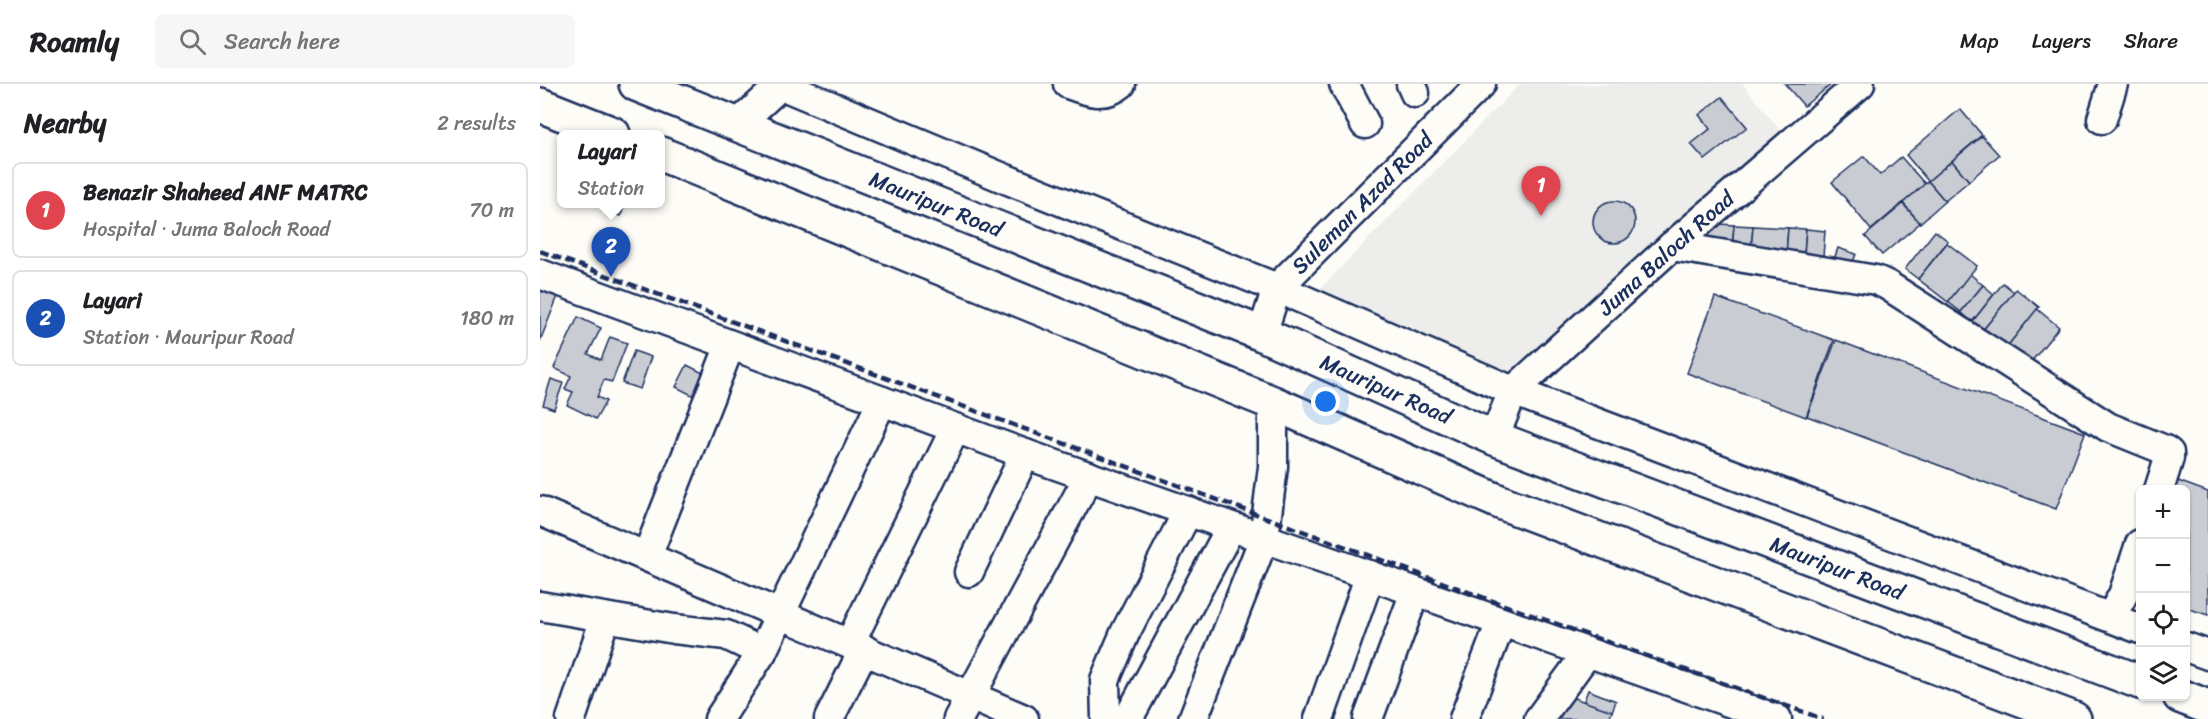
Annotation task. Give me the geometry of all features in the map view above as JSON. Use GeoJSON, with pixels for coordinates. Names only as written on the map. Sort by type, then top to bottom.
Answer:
{"type":"FeatureCollection","features":[{"type":"Feature","properties":{"kind":"highway","name":"Mauripur Road"},"geometry":{"type":"LineString","coordinates":[[636,84],[1262,334],[1494,438],[2136,680]]}},
{"type":"Feature","properties":{"kind":"highway"},"geometry":{"type":"LineString","coordinates":[[540,105],[601,130]]}},
{"type":"Feature","properties":{"kind":"highway"},"geometry":{"type":"LineString","coordinates":[[665,156],[1273,403],[1500,502],[2074,719]]}},
{"type":"Feature","properties":{"kind":"highway"},"geometry":{"type":"LineString","coordinates":[[2190,700],[2208,707]]}},
{"type":"Feature","properties":{"kind":"street"},"geometry":{"type":"LineString","coordinates":[[737,124],[781,84],[1001,177],[1277,288],[1513,391],[2136,627]]}},
{"type":"Feature","properties":{"kind":"street"},"geometry":{"type":"LineString","coordinates":[[1068,84],[1092,92],[1104,93],[1121,84]]}},
{"type":"Feature","properties":{"kind":"street"},"geometry":{"type":"LineString","coordinates":[[1344,84],[1365,124]]}},
{"type":"Feature","properties":{"kind":"street","name":"Suleman Azad Road"},"geometry":{"type":"LineString","coordinates":[[1262,334],[1277,288],[1481,84]]}},
{"type":"Feature","properties":{"kind":"street","name":"Juma Baloch Road"},"geometry":{"type":"LineString","coordinates":[[1494,438],[1513,391],[1672,246],[1860,84]]}},
{"type":"Feature","properties":{"kind":"street"},"geometry":{"type":"LineString","coordinates":[[2102,119],[2113,84]]}},
{"type":"Feature","properties":{"kind":"street"},"geometry":{"type":"LineString","coordinates":[[1672,246],[1876,280],[1887,285],[2108,427],[2165,450],[2169,453],[2169,458],[2160,485]]}},
{"type":"Feature","properties":{"kind":"street"},"geometry":{"type":"LineString","coordinates":[[540,274],[954,429],[1777,719]]}},
{"type":"Feature","properties":{"kind":"street"},"geometry":{"type":"LineString","coordinates":[[647,556],[730,345]]}},
{"type":"Feature","properties":{"kind":"street"},"geometry":{"type":"LineString","coordinates":[[719,719],[762,652],[882,401]]}},
{"type":"Feature","properties":{"kind":"street"},"geometry":{"type":"LineString","coordinates":[[1193,719],[1264,538],[1273,467],[1273,403]]}},
{"type":"Feature","properties":{"kind":"street"},"geometry":{"type":"LineString","coordinates":[[829,719],[857,646],[954,429]]}},
{"type":"Feature","properties":{"kind":"street"},"geometry":{"type":"LineString","coordinates":[[969,572],[1025,454]]}},
{"type":"Feature","properties":{"kind":"street"},"geometry":{"type":"LineString","coordinates":[[964,706],[1089,476]]}},
{"type":"Feature","properties":{"kind":"street"},"geometry":{"type":"LineString","coordinates":[[540,511],[857,646],[964,706],[1024,719]]}},
{"type":"Feature","properties":{"kind":"street"},"geometry":{"type":"LineString","coordinates":[[1106,719],[1105,680],[1125,633],[1188,512]]}},
{"type":"Feature","properties":{"kind":"street"},"geometry":{"type":"LineString","coordinates":[[1128,719],[1231,527]]}},
{"type":"Feature","properties":{"kind":"street"},"geometry":{"type":"LineString","coordinates":[[2111,618],[2123,595],[2136,556]]}},
{"type":"Feature","properties":{"kind":"street"},"geometry":{"type":"LineString","coordinates":[[1319,719],[1370,575]]}},
{"type":"Feature","properties":{"kind":"street"},"geometry":{"type":"LineString","coordinates":[[1368,719],[1415,591]]}},
{"type":"Feature","properties":{"kind":"street"},"geometry":{"type":"LineString","coordinates":[[540,606],[605,618],[726,635],[762,652]]}},
{"type":"Feature","properties":{"kind":"street"},"geometry":{"type":"LineString","coordinates":[[571,719],[605,618]]}},
{"type":"Feature","properties":{"kind":"street"},"geometry":{"type":"LineString","coordinates":[[1464,719],[1501,622]]}},
{"type":"Feature","properties":{"kind":"street"},"geometry":{"type":"LineString","coordinates":[[2190,649],[2208,656]]}},
{"type":"Feature","properties":{"kind":"street"},"geometry":{"type":"LineString","coordinates":[[1539,719],[1588,652]]}},
{"type":"Feature","properties":{"kind":"shaded area"},"geometry":{"type":"Polygon","coordinates":[[[1520,84],[1743,84],[1784,135],[1509,372],[1312,297],[1520,84]]]}},
{"type":"Feature","properties":{"kind":"building"},"geometry":{"type":"Polygon","coordinates":[[[1785,84],[1832,84],[1804,106],[1785,84]]]}},
{"type":"Feature","properties":{"kind":"building"},"geometry":{"type":"Polygon","coordinates":[[[1722,97],[1747,127],[1705,160],[1691,144],[1710,129],[1699,115],[1722,97]]]}},
{"type":"Feature","properties":{"kind":"building"},"geometry":{"type":"Polygon","coordinates":[[[1960,109],[1982,135],[1928,181],[1906,155],[1960,109]]]}},
{"type":"Feature","properties":{"kind":"building"},"geometry":{"type":"Polygon","coordinates":[[[1982,136],[1999,155],[1969,181],[1952,161],[1982,136]]]}},
{"type":"Feature","properties":{"kind":"building"},"geometry":{"type":"Polygon","coordinates":[[[1864,156],[1880,175],[1901,157],[1925,184],[1871,230],[1832,182],[1864,156]]]}},
{"type":"Feature","properties":{"kind":"building"},"geometry":{"type":"Polygon","coordinates":[[[1952,161],[1969,181],[1945,201],[1928,181],[1952,161]]]}},
{"type":"Feature","properties":{"kind":"building"},"geometry":{"type":"Polygon","coordinates":[[[1928,181],[1945,201],[1920,223],[1903,203],[1928,181]]]}},
{"type":"Feature","properties":{"kind":"building"},"geometry":{"type":"Polygon","coordinates":[[[1614,201],[1629,207],[1635,222],[1629,237],[1614,243],[1599,237],[1593,222],[1599,207],[1614,201]]]}},
{"type":"Feature","properties":{"kind":"building"},"geometry":{"type":"Polygon","coordinates":[[[1903,204],[1920,223],[1882,255],[1865,236],[1903,204]]]}},
{"type":"Feature","properties":{"kind":"building"},"geometry":{"type":"Polygon","coordinates":[[[603,208],[623,208],[621,216],[602,210],[603,208]]]}},
{"type":"Feature","properties":{"kind":"building"},"geometry":{"type":"Polygon","coordinates":[[[1719,224],[1734,225],[1732,251],[1706,248],[1703,236],[1719,224]]]}},
{"type":"Feature","properties":{"kind":"building"},"geometry":{"type":"Polygon","coordinates":[[[1734,225],[1753,226],[1751,252],[1732,251],[1734,225]]]}},
{"type":"Feature","properties":{"kind":"building"},"geometry":{"type":"Polygon","coordinates":[[[1753,226],[1788,228],[1786,255],[1751,252],[1753,226]]]}},
{"type":"Feature","properties":{"kind":"building"},"geometry":{"type":"Polygon","coordinates":[[[1788,228],[1806,229],[1804,255],[1786,255],[1788,228]]]}},
{"type":"Feature","properties":{"kind":"building"},"geometry":{"type":"Polygon","coordinates":[[[1806,229],[1825,231],[1823,257],[1804,255],[1806,229]]]}},
{"type":"Feature","properties":{"kind":"building"},"geometry":{"type":"Polygon","coordinates":[[[1935,231],[1948,241],[1918,279],[1905,269],[1935,231]]]}},
{"type":"Feature","properties":{"kind":"building"},"geometry":{"type":"Polygon","coordinates":[[[1947,243],[1977,266],[1948,302],[1918,279],[1947,243]]]}},
{"type":"Feature","properties":{"kind":"building"},"geometry":{"type":"Polygon","coordinates":[[[1838,248],[1856,254],[1850,271],[1832,265],[1838,248]]]}},
{"type":"Feature","properties":{"kind":"building"},"geometry":{"type":"Polygon","coordinates":[[[1970,274],[1983,285],[1961,312],[1948,302],[1970,274]]]}},
{"type":"Feature","properties":{"kind":"building"},"geometry":{"type":"Polygon","coordinates":[[[2003,283],[2014,292],[1983,330],[1972,322],[2003,283]]]}},
{"type":"Feature","properties":{"kind":"building"},"geometry":{"type":"Polygon","coordinates":[[[1983,285],[1994,294],[1972,322],[1961,312],[1983,285]]]}},
{"type":"Feature","properties":{"kind":"building"},"geometry":{"type":"Polygon","coordinates":[[[540,289],[558,296],[540,341],[540,289]]]}},
{"type":"Feature","properties":{"kind":"building"},"geometry":{"type":"Polygon","coordinates":[[[2016,289],[2039,307],[2006,348],[1983,330],[2016,289]]]}},
{"type":"Feature","properties":{"kind":"building"},"geometry":{"type":"Polygon","coordinates":[[[1715,297],[1834,340],[1806,417],[1687,373],[1715,297]]]}},
{"type":"Feature","properties":{"kind":"building"},"geometry":{"type":"Polygon","coordinates":[[[2037,309],[2059,327],[2028,366],[2006,348],[2037,309]]]}},
{"type":"Feature","properties":{"kind":"building"},"geometry":{"type":"Polygon","coordinates":[[[578,317],[601,328],[588,354],[601,360],[610,337],[627,343],[612,382],[604,380],[597,397],[606,401],[596,419],[567,405],[573,392],[565,389],[571,376],[554,368],[578,317]]]}},
{"type":"Feature","properties":{"kind":"building"},"geometry":{"type":"Polygon","coordinates":[[[1836,340],[2085,433],[2056,509],[1807,416],[1836,340]]]}},
{"type":"Feature","properties":{"kind":"building"},"geometry":{"type":"Polygon","coordinates":[[[634,351],[651,357],[640,389],[622,383],[634,351]]]}},
{"type":"Feature","properties":{"kind":"building"},"geometry":{"type":"Polygon","coordinates":[[[687,365],[705,374],[694,396],[676,387],[687,365]]]}},
{"type":"Feature","properties":{"kind":"building"},"geometry":{"type":"Polygon","coordinates":[[[551,379],[563,383],[554,409],[543,405],[551,379]]]}},
{"type":"Feature","properties":{"kind":"building"},"geometry":{"type":"Polygon","coordinates":[[[2170,478],[2189,485],[2168,485],[2170,478]]]}},
{"type":"Feature","properties":{"kind":"building"},"geometry":{"type":"Polygon","coordinates":[[[2190,485],[2208,492],[2208,615],[2190,609],[2190,485]]]}},
{"type":"Feature","properties":{"kind":"building"},"geometry":{"type":"Polygon","coordinates":[[[1588,690],[1616,701],[1609,719],[1577,719],[1588,690]]]}},
{"type":"Feature","properties":{"kind":"building"},"geometry":{"type":"Polygon","coordinates":[[[1565,695],[1612,711],[1609,719],[1549,719],[1565,695]]]}},
{"type":"Feature","properties":{"kind":"railway"},"geometry":{"type":"LineString","coordinates":[[540,251],[1512,608],[1823,719]]}},
{"type":"Feature","properties":{"kind":"place","name":"Benazir Shaheed ANF MATRC"},"geometry":{"type":"Point","coordinates":[1541,216]}},
{"type":"Feature","properties":{"kind":"place","name":"Layari"},"geometry":{"type":"Point","coordinates":[611,277]}}]}
